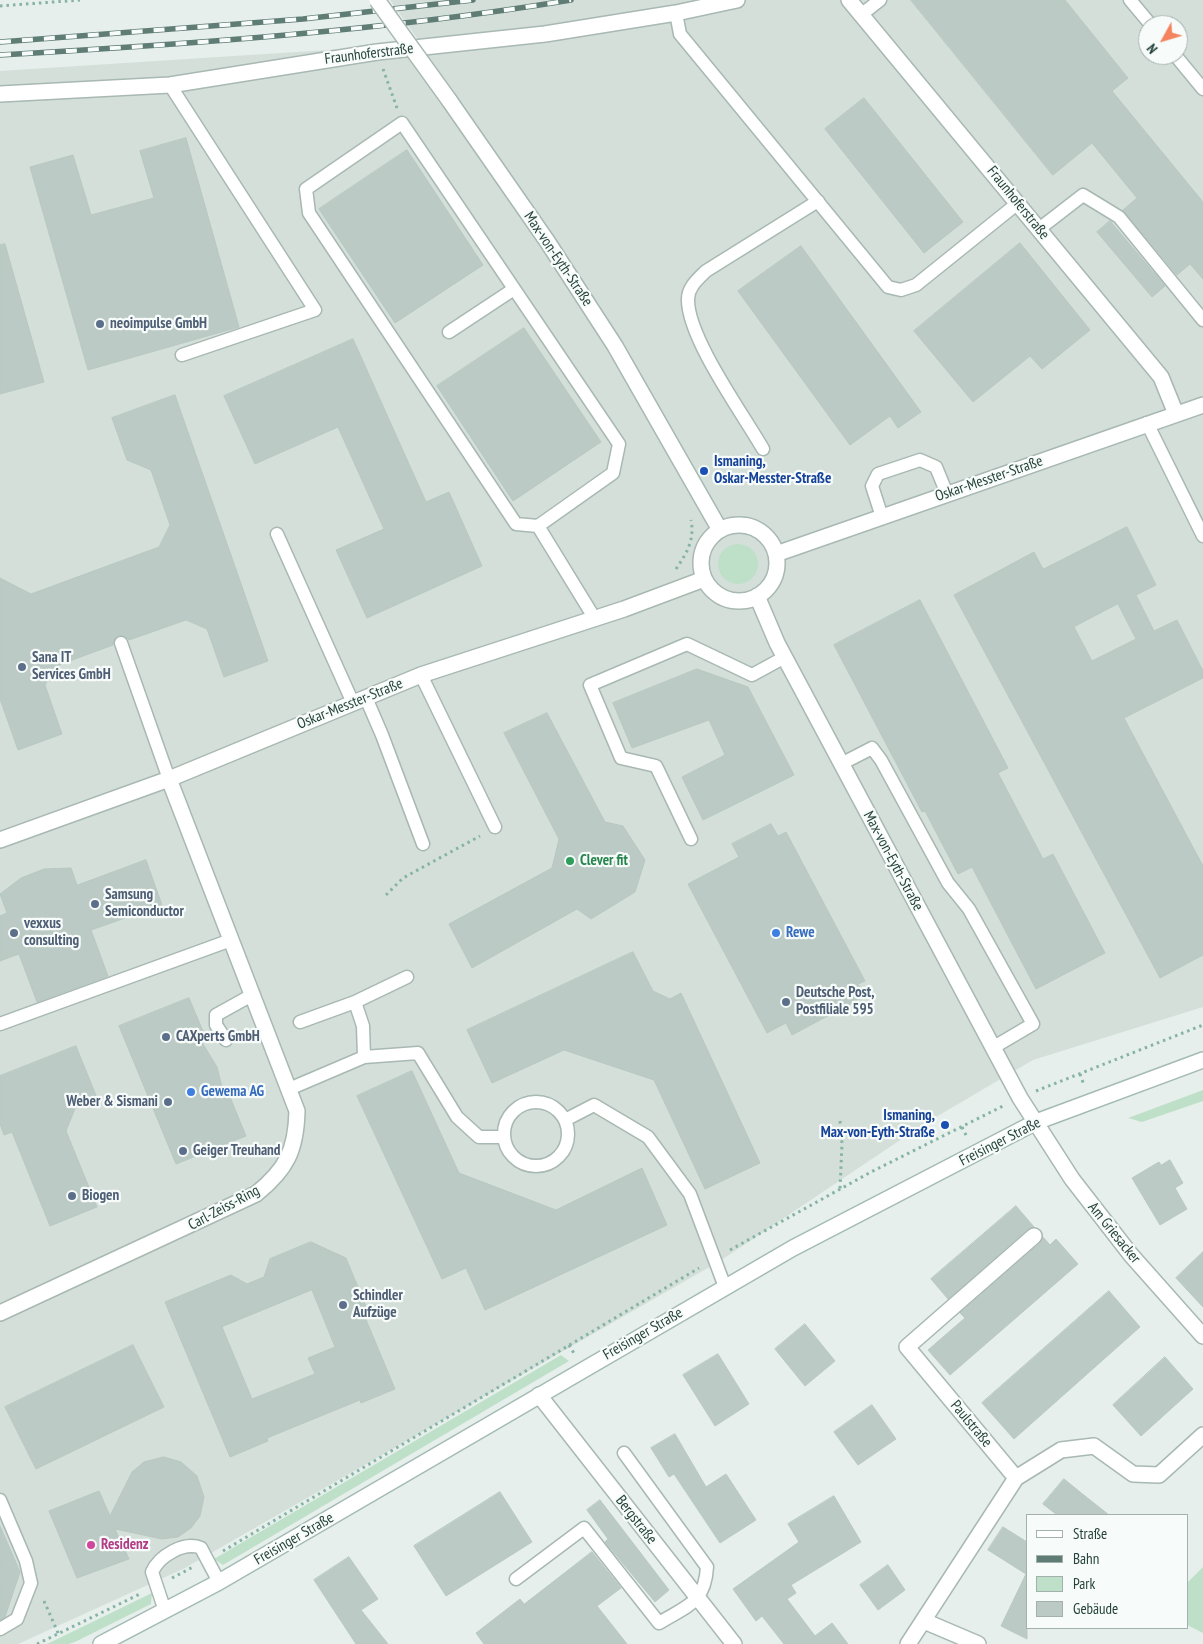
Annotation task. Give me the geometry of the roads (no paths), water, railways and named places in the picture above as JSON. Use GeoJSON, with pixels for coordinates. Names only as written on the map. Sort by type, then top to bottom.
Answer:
{"type":"FeatureCollection","features":[{"type":"Feature","properties":{"kind":"street","name":"Max-von-Eyth-Straße"},"geometry":{"type":"LineString","coordinates":[[377,0],[547,241],[615,346],[720,530]]}},
{"type":"Feature","properties":{"kind":"street","name":"Fraunhoferstraße"},"geometry":{"type":"LineString","coordinates":[[0,94],[170,85],[377,52],[536,35],[676,13],[737,0]]}},
{"type":"Feature","properties":{"kind":"street","name":"Fraunhoferstraße"},"geometry":{"type":"LineString","coordinates":[[849,0],[1161,377],[1176,414]]}},
{"type":"Feature","properties":{"kind":"street","name":"Oskar-Messter-Straße"},"geometry":{"type":"LineString","coordinates":[[776,554],[1203,405]]}},
{"type":"Feature","properties":{"kind":"street"},"geometry":{"type":"LineString","coordinates":[[736,526],[754,528],[771,543],[776,554],[777,564],[772,583],[757,596],[746,601],[722,597],[704,579],[701,557],[704,546],[720,530],[736,526]]}},
{"type":"Feature","properties":{"kind":"street","name":"Oskar-Messter-Straße"},"geometry":{"type":"LineString","coordinates":[[0,840],[169,779],[421,675],[595,619],[704,579]]}},
{"type":"Feature","properties":{"kind":"street","name":"Max-von-Eyth-Straße"},"geometry":{"type":"LineString","coordinates":[[757,596],[784,657],[1020,1098],[1036,1122]]}},
{"type":"Feature","properties":{"kind":"street","name":"Carl-Zeiss-Ring"},"geometry":{"type":"LineString","coordinates":[[0,1313],[256,1194],[274,1179],[289,1157],[295,1140],[297,1111],[169,779]]}},
{"type":"Feature","properties":{"kind":"street","name":"Freisinger Straße"},"geometry":{"type":"LineString","coordinates":[[101,1644],[219,1582],[793,1248],[1036,1122],[1203,1060]]}},
{"type":"Feature","properties":{"kind":"street","name":"Am Griesacker"},"geometry":{"type":"LineString","coordinates":[[1036,1122],[1072,1179],[1119,1240],[1203,1336]]}},
{"type":"Feature","properties":{"kind":"street","name":"Paulstraße"},"geometry":{"type":"LineString","coordinates":[[1016,1478],[907,1347],[1034,1236]]}},
{"type":"Feature","properties":{"kind":"street","name":"Bergstraße"},"geometry":{"type":"LineString","coordinates":[[539,1395],[734,1644]]}},
{"type":"Feature","properties":{"kind":"street"},"geometry":{"type":"LineString","coordinates":[[908,1644],[1016,1478],[1061,1450],[1094,1446],[1133,1474],[1159,1475],[1203,1435]]}},
{"type":"Feature","properties":{"kind":"street"},"geometry":{"type":"LineString","coordinates":[[924,1621],[978,1644]]}},
{"type":"Feature","properties":{"kind":"lane"},"geometry":{"type":"LineString","coordinates":[[862,14],[880,0]]}},
{"type":"Feature","properties":{"kind":"lane"},"geometry":{"type":"LineString","coordinates":[[1130,0],[1142,15]]}},
{"type":"Feature","properties":{"kind":"lane"},"geometry":{"type":"LineString","coordinates":[[676,13],[680,34],[888,286],[902,290],[916,285],[1018,202]]}},
{"type":"Feature","properties":{"kind":"lane"},"geometry":{"type":"LineString","coordinates":[[1183,65],[1203,89]]}},
{"type":"Feature","properties":{"kind":"lane"},"geometry":{"type":"LineString","coordinates":[[170,85],[315,310],[182,355]]}},
{"type":"Feature","properties":{"kind":"lane"},"geometry":{"type":"LineString","coordinates":[[402,123],[514,289],[619,444],[613,473],[538,526],[516,524],[309,213],[306,189],[402,123]]}},
{"type":"Feature","properties":{"kind":"lane"},"geometry":{"type":"LineString","coordinates":[[1039,229],[1083,195],[1119,217],[1203,320]]}},
{"type":"Feature","properties":{"kind":"lane"},"geometry":{"type":"LineString","coordinates":[[763,449],[704,349],[691,320],[688,298],[693,284],[706,271],[818,201]]}},
{"type":"Feature","properties":{"kind":"lane"},"geometry":{"type":"LineString","coordinates":[[449,332],[514,289]]}},
{"type":"Feature","properties":{"kind":"lane"},"geometry":{"type":"LineString","coordinates":[[1147,423],[1203,536]]}},
{"type":"Feature","properties":{"kind":"lane"},"geometry":{"type":"LineString","coordinates":[[882,517],[872,486],[878,474],[920,460],[936,467],[948,494]]}},
{"type":"Feature","properties":{"kind":"lane"},"geometry":{"type":"LineString","coordinates":[[538,526],[595,619]]}},
{"type":"Feature","properties":{"kind":"lane"},"geometry":{"type":"LineString","coordinates":[[277,534],[359,701],[382,735],[423,844]]}},
{"type":"Feature","properties":{"kind":"lane"},"geometry":{"type":"LineString","coordinates":[[121,643],[169,779]]}},
{"type":"Feature","properties":{"kind":"lane"},"geometry":{"type":"LineString","coordinates":[[691,839],[656,766],[620,758],[590,685],[687,644],[752,675],[784,657]]}},
{"type":"Feature","properties":{"kind":"lane"},"geometry":{"type":"LineString","coordinates":[[421,675],[495,827]]}},
{"type":"Feature","properties":{"kind":"lane"},"geometry":{"type":"LineString","coordinates":[[841,764],[872,748],[881,760],[948,882],[969,909],[1033,1024],[994,1047]]}},
{"type":"Feature","properties":{"kind":"lane"},"geometry":{"type":"LineString","coordinates":[[0,1024],[231,940]]}},
{"type":"Feature","properties":{"kind":"lane"},"geometry":{"type":"LineString","coordinates":[[300,1022],[355,1002],[407,977]]}},
{"type":"Feature","properties":{"kind":"lane"},"geometry":{"type":"LineString","coordinates":[[226,1040],[216,1025],[216,1015],[252,995]]}},
{"type":"Feature","properties":{"kind":"lane"},"geometry":{"type":"LineString","coordinates":[[355,1002],[362,1026],[364,1057]]}},
{"type":"Feature","properties":{"kind":"lane"},"geometry":{"type":"LineString","coordinates":[[289,1089],[364,1057],[418,1052],[457,1117],[479,1138],[504,1137]]}},
{"type":"Feature","properties":{"kind":"lane"},"geometry":{"type":"LineString","coordinates":[[539,1102],[549,1105],[565,1120],[568,1140],[558,1158],[549,1164],[540,1166],[520,1162],[512,1155],[504,1137],[510,1116],[518,1108],[539,1102]]}},
{"type":"Feature","properties":{"kind":"lane"},"geometry":{"type":"LineString","coordinates":[[565,1120],[594,1105],[648,1137],[690,1194],[725,1287]]}},
{"type":"Feature","properties":{"kind":"lane"},"geometry":{"type":"LineString","coordinates":[[516,1579],[584,1528],[659,1623],[698,1599],[706,1585],[707,1567],[624,1453]]}},
{"type":"Feature","properties":{"kind":"lane"},"geometry":{"type":"LineString","coordinates":[[0,1500],[26,1561],[31,1583],[17,1619],[0,1629]]}},
{"type":"Feature","properties":{"kind":"lane"},"geometry":{"type":"LineString","coordinates":[[165,1611],[152,1572],[156,1563],[182,1548],[192,1544],[201,1548],[219,1582]]}},
{"type":"Feature","properties":{"kind":"railway"},"geometry":{"type":"LineString","coordinates":[[0,42],[303,19],[473,0]]}},
{"type":"Feature","properties":{"kind":"railway"},"geometry":{"type":"LineString","coordinates":[[0,55],[286,35],[429,20],[571,0]]}},
{"type":"Feature","properties":{"kind":"place","name":"neoimpulse GmbH"},"geometry":{"type":"Point","coordinates":[100,324]}},
{"type":"Feature","properties":{"kind":"place","name":"Ismaning, Oskar-Messter-Straße"},"geometry":{"type":"Point","coordinates":[704,471]}},
{"type":"Feature","properties":{"kind":"place","name":"Sana IT Services GmbH"},"geometry":{"type":"Point","coordinates":[22,667]}},
{"type":"Feature","properties":{"kind":"place","name":"Clever fit"},"geometry":{"type":"Point","coordinates":[570,861]}},
{"type":"Feature","properties":{"kind":"place","name":"Samsung Semiconductor"},"geometry":{"type":"Point","coordinates":[95,904]}},
{"type":"Feature","properties":{"kind":"place","name":"vexxus consulting"},"geometry":{"type":"Point","coordinates":[14,933]}},
{"type":"Feature","properties":{"kind":"place","name":"Rewe"},"geometry":{"type":"Point","coordinates":[776,933]}},
{"type":"Feature","properties":{"kind":"place","name":"Deutsche Post, Postfiliale 595"},"geometry":{"type":"Point","coordinates":[786,1002]}},
{"type":"Feature","properties":{"kind":"place","name":"CAXperts GmbH"},"geometry":{"type":"Point","coordinates":[166,1037]}},
{"type":"Feature","properties":{"kind":"place","name":"Gewema AG"},"geometry":{"type":"Point","coordinates":[191,1092]}},
{"type":"Feature","properties":{"kind":"place","name":"Weber & Sismani"},"geometry":{"type":"Point","coordinates":[168,1102]}},
{"type":"Feature","properties":{"kind":"place","name":"Ismaning, Max-von-Eyth-Straße"},"geometry":{"type":"Point","coordinates":[945,1125]}},
{"type":"Feature","properties":{"kind":"place","name":"Geiger Treuhand"},"geometry":{"type":"Point","coordinates":[183,1151]}},
{"type":"Feature","properties":{"kind":"place","name":"Biogen"},"geometry":{"type":"Point","coordinates":[72,1196]}},
{"type":"Feature","properties":{"kind":"place","name":"Schindler Aufzüge"},"geometry":{"type":"Point","coordinates":[343,1305]}},
{"type":"Feature","properties":{"kind":"place","name":"Residenz"},"geometry":{"type":"Point","coordinates":[91,1545]}}]}
